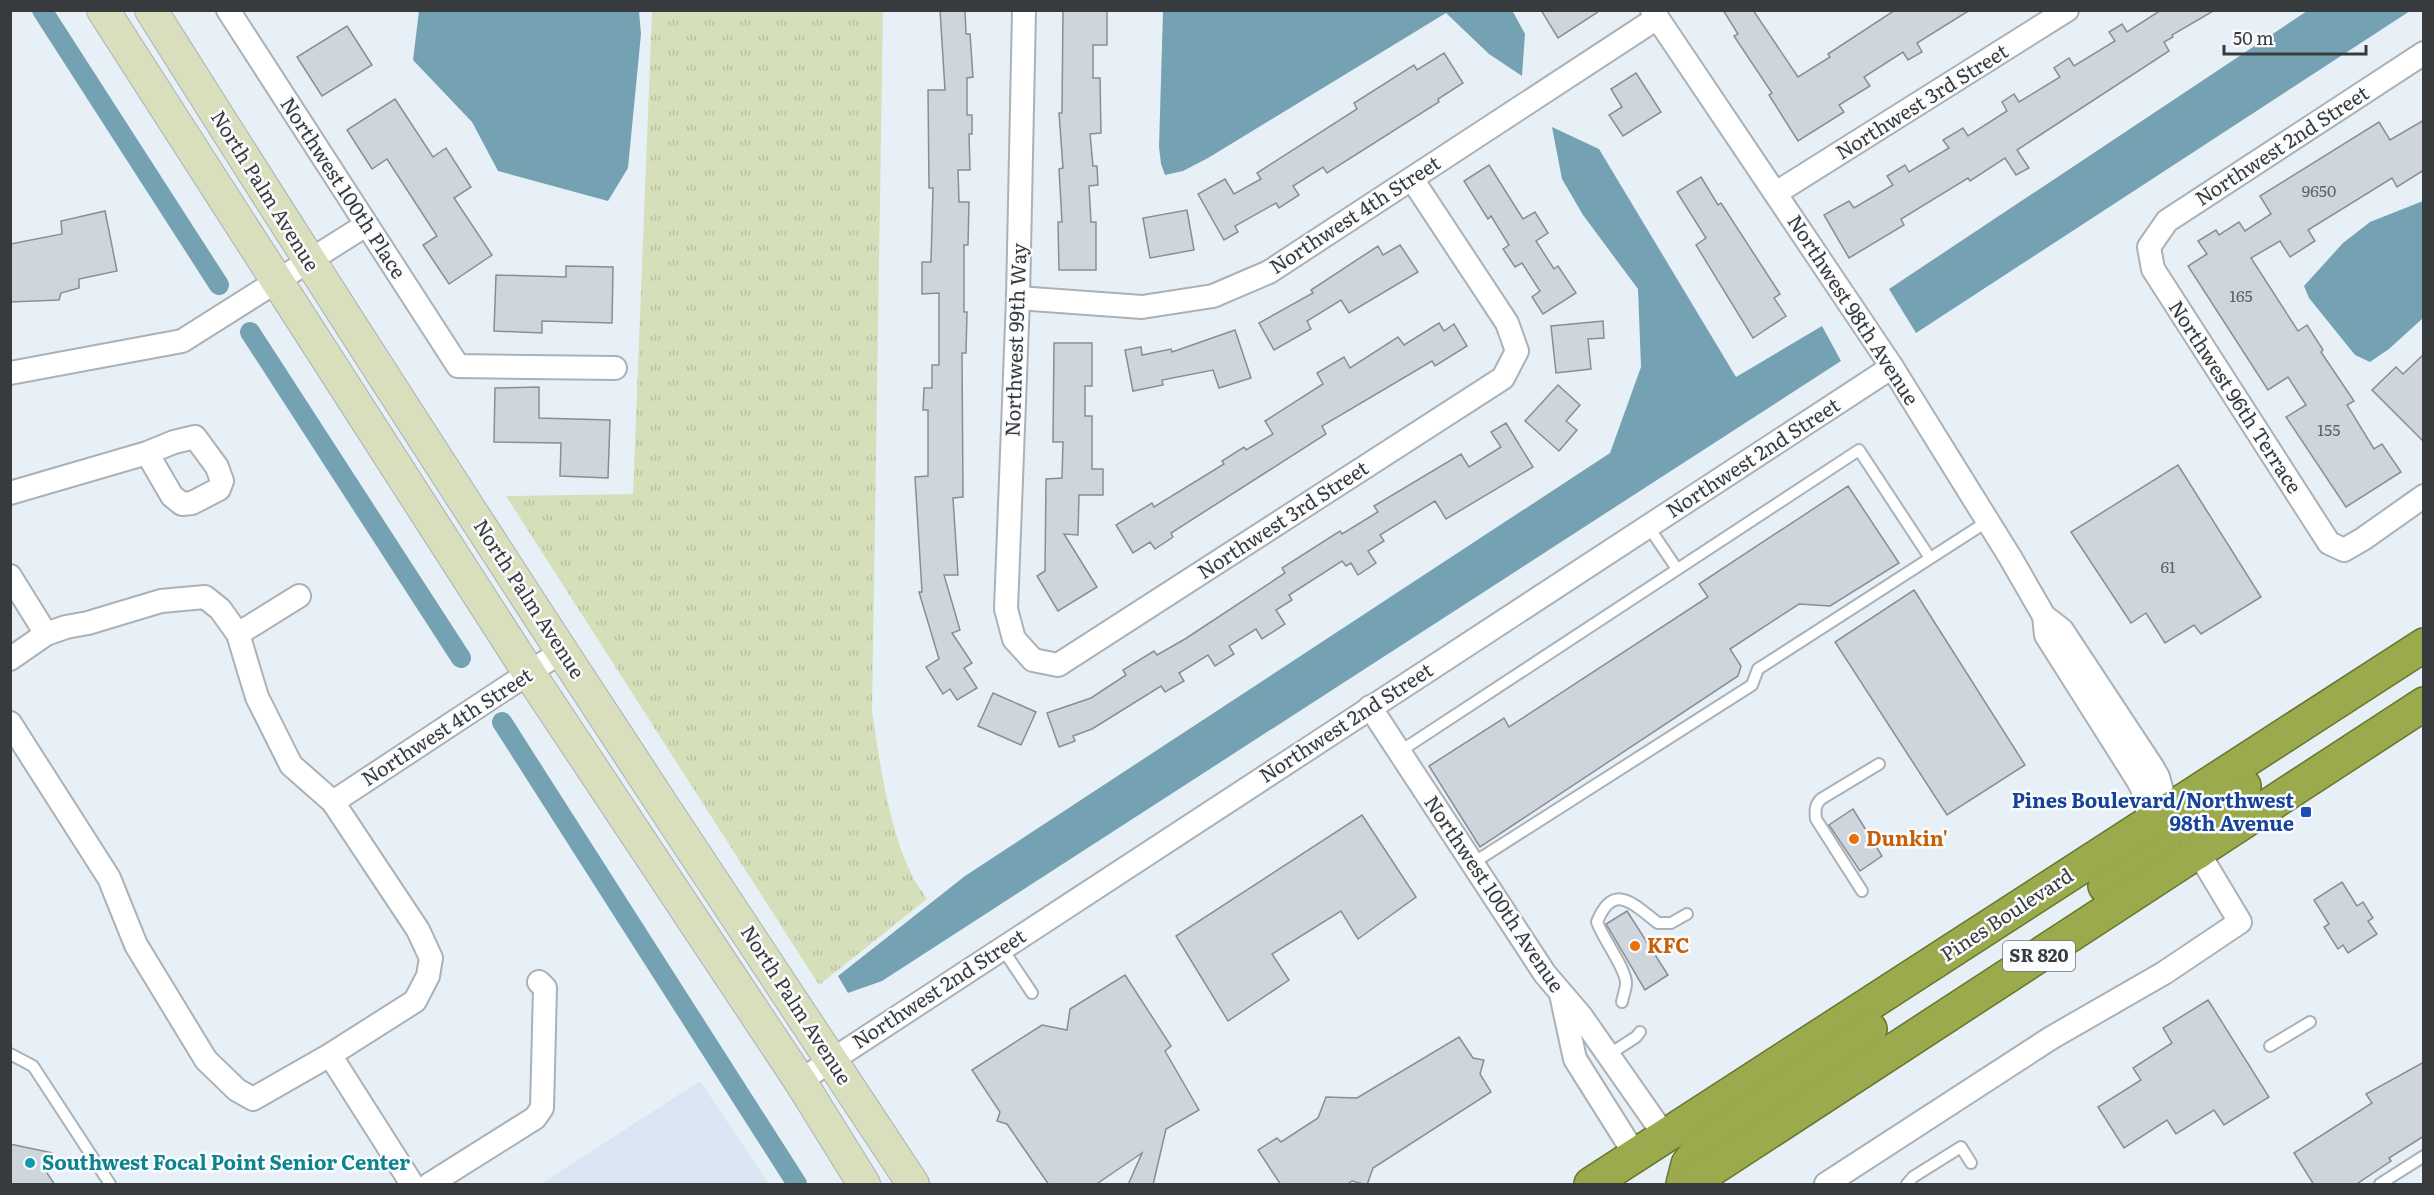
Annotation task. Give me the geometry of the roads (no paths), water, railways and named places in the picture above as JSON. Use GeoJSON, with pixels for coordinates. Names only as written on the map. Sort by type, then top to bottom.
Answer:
{"type":"FeatureCollection","features":[{"type":"Feature","properties":{"kind":"highway","name":"Pines Boulevard"},"geometry":{"type":"LineString","coordinates":[[1665,1136],[2424,645]]}},
{"type":"Feature","properties":{"kind":"highway"},"geometry":{"type":"LineString","coordinates":[[2199,852],[2197,831],[2209,811],[2325,732],[2378,675]]}},
{"type":"Feature","properties":{"kind":"highway","name":"SR 820"},"geometry":{"type":"LineString","coordinates":[[1689,1185],[2424,705]]}},
{"type":"Feature","properties":{"kind":"highway"},"geometry":{"type":"LineString","coordinates":[[1879,1060],[1981,966],[2140,863],[2163,841],[2169,828],[2159,817]]}},
{"type":"Feature","properties":{"kind":"highway"},"geometry":{"type":"LineString","coordinates":[[1683,1185],[1688,1164],[1703,1144],[1873,1027],[1906,995],[1922,970]]}},
{"type":"Feature","properties":{"kind":"highway"},"geometry":{"type":"LineString","coordinates":[[1591,1185],[1651,1167],[1665,1136]]}},
{"type":"Feature","properties":{"kind":"main road","name":"North Palm Avenue"},"geometry":{"type":"LineString","coordinates":[[103,10],[529,673],[800,1081],[864,1185]]}},
{"type":"Feature","properties":{"kind":"main road","name":"North Palm Avenue"},"geometry":{"type":"LineString","coordinates":[[151,10],[309,261],[913,1185]]}},
{"type":"Feature","properties":{"kind":"street","name":"Northwest 100th Place"},"geometry":{"type":"LineString","coordinates":[[228,10],[458,366],[615,368]]}},
{"type":"Feature","properties":{"kind":"street","name":"Northwest 99th Way"},"geometry":{"type":"LineString","coordinates":[[1024,10],[1018,298],[1006,609],[1014,639],[1033,660]]}},
{"type":"Feature","properties":{"kind":"street","name":"Northwest 3rd Street"},"geometry":{"type":"LineString","coordinates":[[1776,193],[2067,10]]}},
{"type":"Feature","properties":{"kind":"street","name":"Northwest 4th Street"},"geometry":{"type":"LineString","coordinates":[[1018,298],[1142,307],[1213,296],[1269,272],[1412,179],[1655,14]]}},
{"type":"Feature","properties":{"kind":"street","name":"Northwest 98th Avenue"},"geometry":{"type":"LineString","coordinates":[[1655,14],[1892,367],[2044,616],[2062,630],[2153,768],[2158,777],[2159,817]]}},
{"type":"Feature","properties":{"kind":"street","name":"Northwest 2nd Street"},"geometry":{"type":"LineString","coordinates":[[2149,247],[2167,221],[2424,53]]}},
{"type":"Feature","properties":{"kind":"street","name":"Northwest 3rd Street"},"geometry":{"type":"LineString","coordinates":[[1033,660],[1058,665],[1503,378],[1517,351],[1507,323],[1412,179]]}},
{"type":"Feature","properties":{"kind":"street"},"geometry":{"type":"LineString","coordinates":[[10,373],[182,340],[366,225]]}},
{"type":"Feature","properties":{"kind":"street","name":"Northwest 96th Terrace"},"geometry":{"type":"LineString","coordinates":[[2149,247],[2153,269],[2329,543],[2344,550],[2363,540],[2424,496]]}},
{"type":"Feature","properties":{"kind":"street","name":"Northwest 2nd Street"},"geometry":{"type":"LineString","coordinates":[[800,1081],[1892,367]]}},
{"type":"Feature","properties":{"kind":"street"},"geometry":{"type":"LineString","coordinates":[[10,493],[147,453]]}},
{"type":"Feature","properties":{"kind":"street"},"geometry":{"type":"LineString","coordinates":[[10,576],[46,634]]}},
{"type":"Feature","properties":{"kind":"street"},"geometry":{"type":"LineString","coordinates":[[238,634],[298,596]]}},
{"type":"Feature","properties":{"kind":"street"},"geometry":{"type":"LineString","coordinates":[[10,659],[46,634],[161,601],[204,597],[220,609],[238,634],[257,696],[291,765],[333,802],[418,930],[431,958],[428,976],[415,1000],[330,1055],[253,1100],[237,1090],[206,1060],[136,945],[109,878],[10,723]]}},
{"type":"Feature","properties":{"kind":"street","name":"Northwest 4th Street"},"geometry":{"type":"LineString","coordinates":[[333,802],[562,651]]}},
{"type":"Feature","properties":{"kind":"street","name":"Northwest 100th Avenue"},"geometry":{"type":"LineString","coordinates":[[1370,707],[1545,974],[1581,1016],[1665,1136]]}},
{"type":"Feature","properties":{"kind":"street"},"geometry":{"type":"LineString","coordinates":[[1826,1185],[2050,1038],[2164,973],[2240,922],[2199,852]]}},
{"type":"Feature","properties":{"kind":"street"},"geometry":{"type":"LineString","coordinates":[[430,1185],[535,1118],[542,1108],[545,988],[539,982]]}},
{"type":"Feature","properties":{"kind":"street"},"geometry":{"type":"LineString","coordinates":[[1560,993],[1575,1059],[1635,1170]]}},
{"type":"Feature","properties":{"kind":"street"},"geometry":{"type":"LineString","coordinates":[[330,1055],[412,1185]]}},
{"type":"Feature","properties":{"kind":"lane"},"geometry":{"type":"LineString","coordinates":[[1398,753],[1859,450],[1930,558]]}},
{"type":"Feature","properties":{"kind":"lane"},"geometry":{"type":"LineString","coordinates":[[1473,863],[1752,685],[1758,669],[1988,521]]}},
{"type":"Feature","properties":{"kind":"lane"},"geometry":{"type":"LineString","coordinates":[[1648,526],[1677,569]]}},
{"type":"Feature","properties":{"kind":"lane"},"geometry":{"type":"LineString","coordinates":[[1862,891],[1816,819],[1816,804],[1879,764]]}},
{"type":"Feature","properties":{"kind":"lane"},"geometry":{"type":"LineString","coordinates":[[1622,1002],[1626,984],[1624,972],[1603,939],[1597,922],[1607,904],[1617,900],[1630,900],[1658,923],[1671,923],[1687,914]]}},
{"type":"Feature","properties":{"kind":"lane"},"geometry":{"type":"LineString","coordinates":[[1002,947],[1032,993]]}},
{"type":"Feature","properties":{"kind":"lane"},"geometry":{"type":"LineString","coordinates":[[2270,1046],[2310,1022]]}},
{"type":"Feature","properties":{"kind":"lane"},"geometry":{"type":"LineString","coordinates":[[1608,1055],[1640,1032]]}},
{"type":"Feature","properties":{"kind":"lane"},"geometry":{"type":"LineString","coordinates":[[10,1054],[33,1066],[110,1185]]}},
{"type":"Feature","properties":{"kind":"lane"},"geometry":{"type":"LineString","coordinates":[[1907,1185],[1913,1177],[1961,1147],[1971,1163]]}},
{"type":"Feature","properties":{"kind":"lane"},"geometry":{"type":"LineString","coordinates":[[2380,1185],[2424,1156]]}},
{"type":"Feature","properties":{"kind":"water"},"geometry":{"type":"Polygon","coordinates":[[[1512,10],[1525,34],[1522,76],[1489,54],[1446,13],[1208,158],[1183,171],[1165,175],[1159,147],[1163,11],[1512,10]]]}},
{"type":"Feature","properties":{"kind":"water"},"geometry":{"type":"Polygon","coordinates":[[[419,11],[639,11],[641,34],[628,168],[608,201],[498,171],[472,122],[413,60],[419,11]]]}},
{"type":"Feature","properties":{"kind":"water"},"geometry":{"type":"Polygon","coordinates":[[[2307,11],[2410,11],[1916,333],[1889,289],[2307,11]]]}},
{"type":"Feature","properties":{"kind":"water"},"geometry":{"type":"Polygon","coordinates":[[[1552,127],[1599,149],[1736,377],[1822,326],[1841,361],[882,981],[848,993],[838,976],[965,876],[1610,453],[1641,367],[1638,289],[1583,215],[1562,179],[1552,127]]]}},
{"type":"Feature","properties":{"kind":"water"},"geometry":{"type":"Polygon","coordinates":[[[2423,201],[2423,318],[2389,349],[2370,362],[2355,355],[2309,298],[2304,286],[2343,243],[2370,222],[2423,201]]]}},
{"type":"Feature","properties":{"kind":"waterway"},"geometry":{"type":"LineString","coordinates":[[42,10],[219,285]]}},
{"type":"Feature","properties":{"kind":"waterway"},"geometry":{"type":"LineString","coordinates":[[250,332],[461,658]]}},
{"type":"Feature","properties":{"kind":"waterway"},"geometry":{"type":"LineString","coordinates":[[502,722],[797,1184]]}},
{"type":"Feature","properties":{"kind":"place","name":"Pines Boulevard/Northwest 98th Avenue"},"geometry":{"type":"Point","coordinates":[2306,812]}},
{"type":"Feature","properties":{"kind":"place","name":"Dunkin'"},"geometry":{"type":"Point","coordinates":[1854,839]}},
{"type":"Feature","properties":{"kind":"place","name":"KFC"},"geometry":{"type":"Point","coordinates":[1635,946]}},
{"type":"Feature","properties":{"kind":"place","name":"Southwest Focal Point Senior Center"},"geometry":{"type":"Point","coordinates":[30,1163]}}]}
